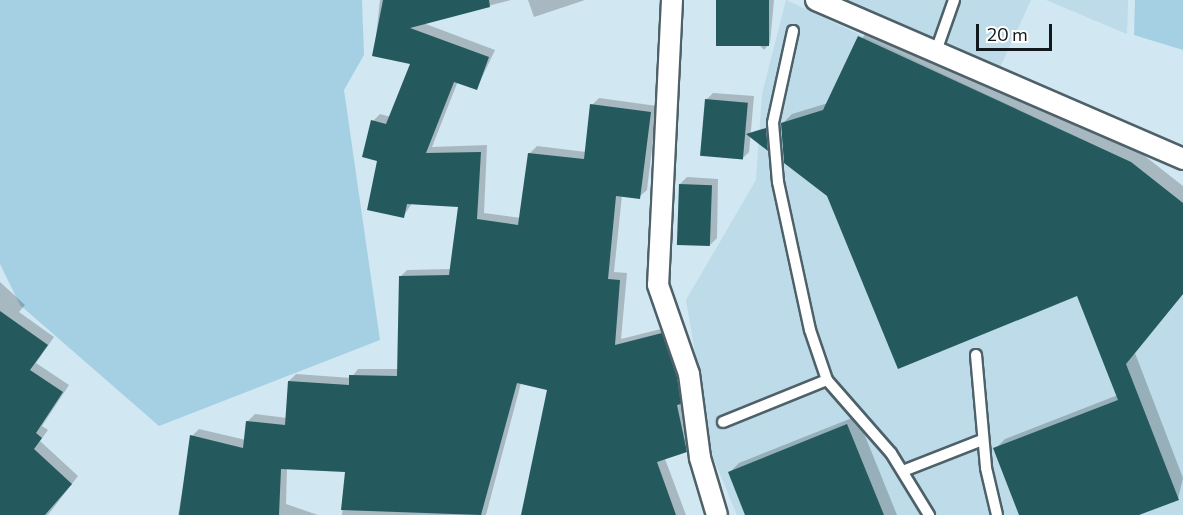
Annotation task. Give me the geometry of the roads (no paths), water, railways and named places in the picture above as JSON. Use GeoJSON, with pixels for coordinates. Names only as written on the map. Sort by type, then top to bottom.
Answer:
{"type":"FeatureCollection","features":[{"type":"Feature","properties":{"kind":"street"},"geometry":{"type":"LineString","coordinates":[[672,0],[658,285],[689,374],[700,458],[717,515]]}},
{"type":"Feature","properties":{"kind":"street"},"geometry":{"type":"LineString","coordinates":[[816,0],[935,54],[1183,159]]}},
{"type":"Feature","properties":{"kind":"lane"},"geometry":{"type":"LineString","coordinates":[[935,54],[954,0]]}},
{"type":"Feature","properties":{"kind":"lane"},"geometry":{"type":"LineString","coordinates":[[793,31],[773,123],[778,182],[827,380],[861,414],[903,471],[928,515]]}},
{"type":"Feature","properties":{"kind":"lane"},"geometry":{"type":"LineString","coordinates":[[976,355],[982,440],[997,515]]}},
{"type":"Feature","properties":{"kind":"lane"},"geometry":{"type":"LineString","coordinates":[[723,422],[827,380]]}},
{"type":"Feature","properties":{"kind":"lane"},"geometry":{"type":"LineString","coordinates":[[903,471],[982,440]]}}]}
